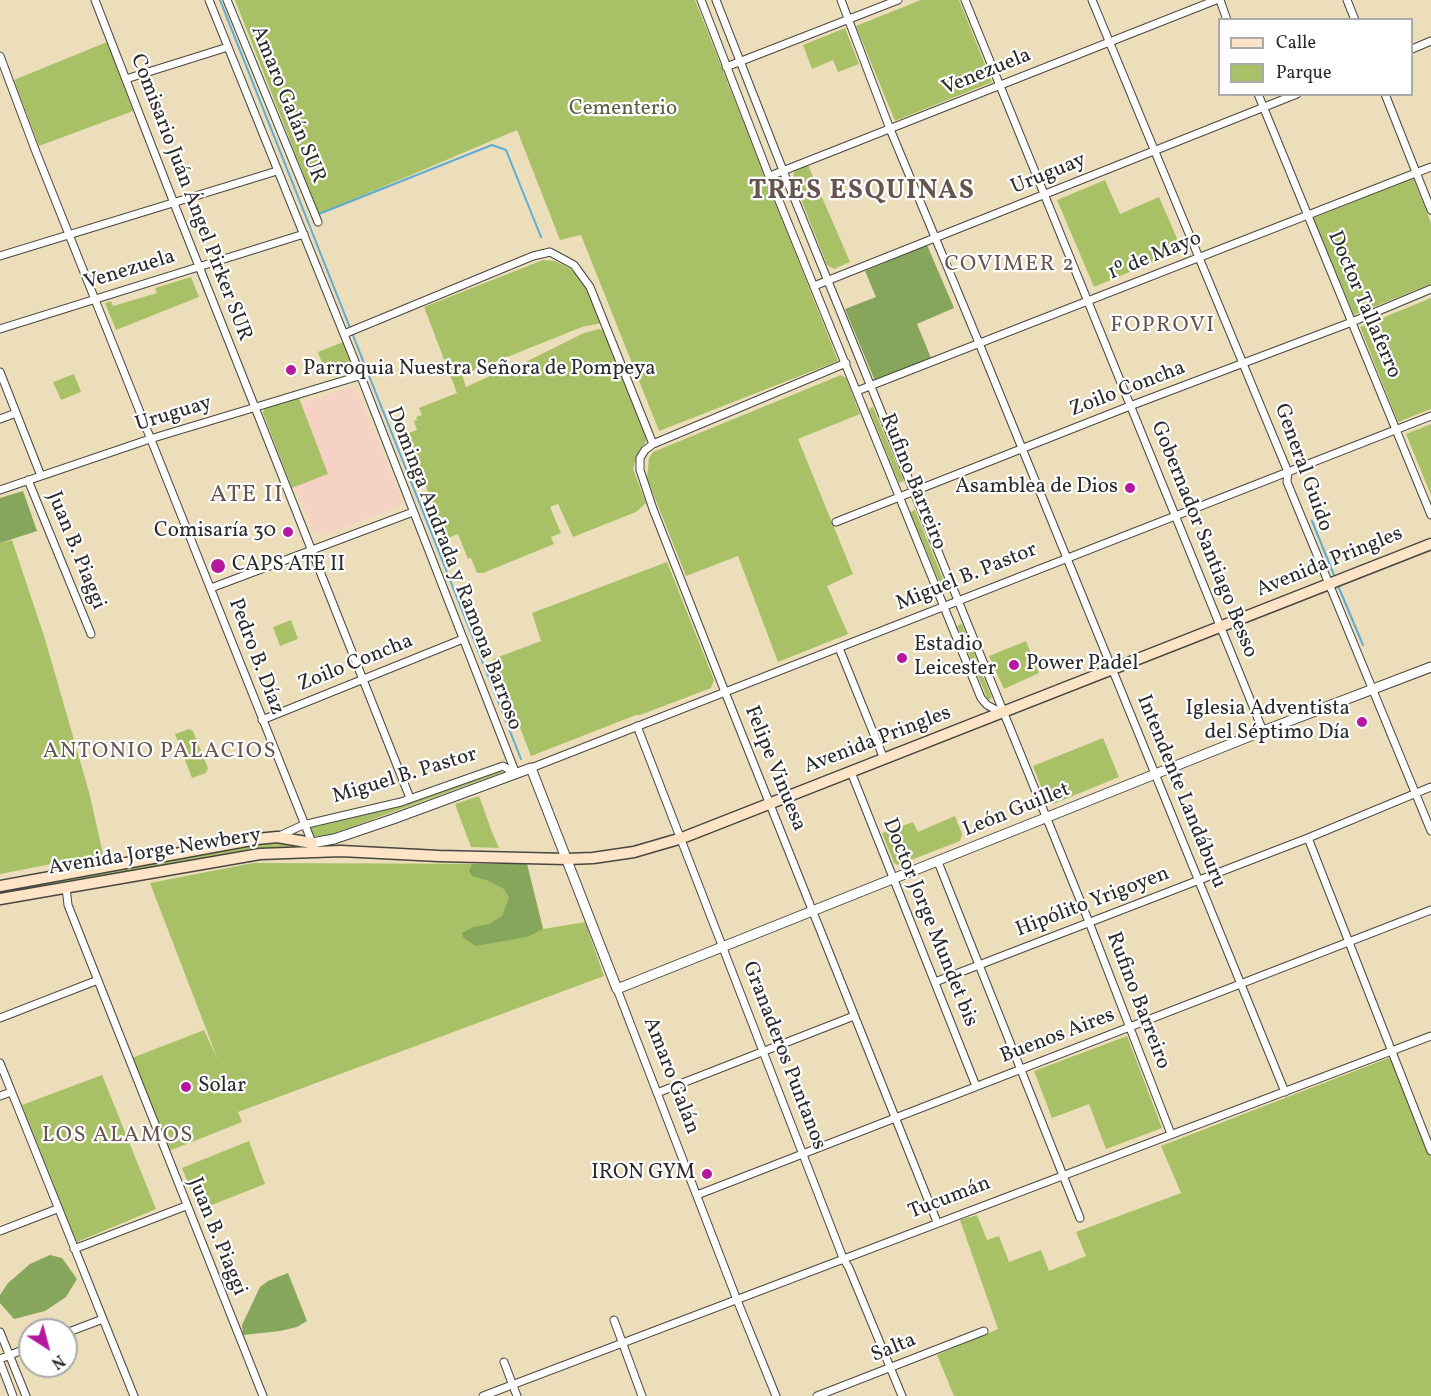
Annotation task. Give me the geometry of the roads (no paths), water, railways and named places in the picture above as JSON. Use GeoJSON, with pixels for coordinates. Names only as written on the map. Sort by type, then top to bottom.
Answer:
{"type":"FeatureCollection","features":[{"type":"Feature","properties":{"kind":"main road","name":"Avenida Pringles"},"geometry":{"type":"LineString","coordinates":[[314,847],[340,851],[438,856],[567,859],[615,855],[682,838],[1431,544]]}},
{"type":"Feature","properties":{"kind":"main road","name":"Avenida Jorge Newbery"},"geometry":{"type":"LineString","coordinates":[[0,886],[257,838],[277,837],[314,847]]}},
{"type":"Feature","properties":{"kind":"main road","name":"Avenida Jorge Newbery"},"geometry":{"type":"LineString","coordinates":[[0,899],[234,858],[314,847]]}},
{"type":"Feature","properties":{"kind":"street","name":"Comisario Juán Ángel Pirker SUR"},"geometry":{"type":"LineString","coordinates":[[95,0],[410,798]]}},
{"type":"Feature","properties":{"kind":"street","name":"Dominga Andrada y Ramona Barroso"},"geometry":{"type":"LineString","coordinates":[[209,0],[344,334],[516,774]]}},
{"type":"Feature","properties":{"kind":"street","name":"Amaro Galán SUR"},"geometry":{"type":"LineString","coordinates":[[227,0],[318,222]]}},
{"type":"Feature","properties":{"kind":"street","name":"Rufino Barreiro"},"geometry":{"type":"LineString","coordinates":[[701,0],[981,698],[987,705],[1002,713]]}},
{"type":"Feature","properties":{"kind":"street","name":"Rufino Barreiro"},"geometry":{"type":"LineString","coordinates":[[716,0],[1002,713],[1089,922],[1171,1134]]}},
{"type":"Feature","properties":{"kind":"street","name":"Intendente Landáburu"},"geometry":{"type":"LineString","coordinates":[[841,0],[890,129],[1285,1092]]}},
{"type":"Feature","properties":{"kind":"street"},"geometry":{"type":"LineString","coordinates":[[726,67],[898,0]]}},
{"type":"Feature","properties":{"kind":"street","name":"Gobernador Santiago Besso"},"geometry":{"type":"LineString","coordinates":[[965,0],[1263,731]]}},
{"type":"Feature","properties":{"kind":"street","name":"General Guido"},"geometry":{"type":"LineString","coordinates":[[1092,0],[1288,472],[1287,482],[1431,831]]}},
{"type":"Feature","properties":{"kind":"street"},"geometry":{"type":"LineString","coordinates":[[1217,0],[1226,18]]}},
{"type":"Feature","properties":{"kind":"street","name":"Venezuela"},"geometry":{"type":"LineString","coordinates":[[770,176],[1217,0]]}},
{"type":"Feature","properties":{"kind":"street"},"geometry":{"type":"LineString","coordinates":[[1347,0],[1354,18]]}},
{"type":"Feature","properties":{"kind":"street"},"geometry":{"type":"LineString","coordinates":[[1413,49],[1431,41]]}},
{"type":"Feature","properties":{"kind":"street"},"geometry":{"type":"LineString","coordinates":[[126,80],[228,48]]}},
{"type":"Feature","properties":{"kind":"street","name":"Pedro B. Díaz"},"geometry":{"type":"LineString","coordinates":[[0,56],[150,440],[303,825],[314,847]]}},
{"type":"Feature","properties":{"kind":"street","name":"Doctor Tallaferro"},"geometry":{"type":"LineString","coordinates":[[1258,96],[1431,515]]}},
{"type":"Feature","properties":{"kind":"street","name":"Uruguay"},"geometry":{"type":"LineString","coordinates":[[814,286],[1292,96]]}},
{"type":"Feature","properties":{"kind":"street"},"geometry":{"type":"LineString","coordinates":[[1386,96],[1431,210]]}},
{"type":"Feature","properties":{"kind":"street","name":"1º de Mayo"},"geometry":{"type":"LineString","coordinates":[[857,391],[1431,167]]}},
{"type":"Feature","properties":{"kind":"street"},"geometry":{"type":"LineString","coordinates":[[0,256],[277,171]]}},
{"type":"Feature","properties":{"kind":"street","name":"Venezuela"},"geometry":{"type":"LineString","coordinates":[[0,329],[304,234]]}},
{"type":"Feature","properties":{"kind":"street"},"geometry":{"type":"LineString","coordinates":[[344,334],[538,254],[550,252],[574,264],[590,287],[653,444],[846,363]]}},
{"type":"Feature","properties":{"kind":"street","name":"Zoilo Concha"},"geometry":{"type":"LineString","coordinates":[[836,522],[1130,406],[1352,322],[1431,289]]}},
{"type":"Feature","properties":{"kind":"street"},"geometry":{"type":"LineString","coordinates":[[0,372],[41,476]]}},
{"type":"Feature","properties":{"kind":"street","name":"Uruguay"},"geometry":{"type":"LineString","coordinates":[[0,490],[150,440],[359,376]]}},
{"type":"Feature","properties":{"kind":"street"},"geometry":{"type":"LineString","coordinates":[[0,419],[16,412]]}},
{"type":"Feature","properties":{"kind":"street","name":"Miguel B. Pastor"},"geometry":{"type":"LineString","coordinates":[[314,847],[516,774],[1431,416]]}},
{"type":"Feature","properties":{"kind":"street","name":"Felipe Vinuesa"},"geometry":{"type":"LineString","coordinates":[[653,444],[640,458],[640,470],[653,509],[937,1222]]}},
{"type":"Feature","properties":{"kind":"street","name":"Juan B. Piaggi"},"geometry":{"type":"LineString","coordinates":[[28,480],[91,634]]}},
{"type":"Feature","properties":{"kind":"street"},"geometry":{"type":"LineString","coordinates":[[210,588],[413,512]]}},
{"type":"Feature","properties":{"kind":"street","name":"Zoilo Concha"},"geometry":{"type":"LineString","coordinates":[[262,720],[463,639]]}},
{"type":"Feature","properties":{"kind":"street"},"geometry":{"type":"LineString","coordinates":[[839,648],[884,759]]}},
{"type":"Feature","properties":{"kind":"street","name":"León Guillet"},"geometry":{"type":"LineString","coordinates":[[617,988],[1263,731],[1431,667]]}},
{"type":"Feature","properties":{"kind":"street","name":"Granaderos Puntanos"},"geometry":{"type":"LineString","coordinates":[[637,726],[843,1258],[902,1396]]}},
{"type":"Feature","properties":{"kind":"street","name":"Miguel B. Pastor"},"geometry":{"type":"LineString","coordinates":[[303,825],[410,798],[502,766],[516,774]]}},
{"type":"Feature","properties":{"kind":"street","name":"Amaro Galán"},"geometry":{"type":"LineString","coordinates":[[531,768],[774,1395]]}},
{"type":"Feature","properties":{"kind":"street","name":"Doctor Jorge Mundet bis"},"geometry":{"type":"LineString","coordinates":[[851,772],[976,1086]]}},
{"type":"Feature","properties":{"kind":"street","name":"Hipólito Yrigoyen"},"geometry":{"type":"LineString","coordinates":[[935,982],[1308,838],[1431,787]]}},
{"type":"Feature","properties":{"kind":"street","name":"Avenida Jorge Newbery"},"geometry":{"type":"LineString","coordinates":[[277,837],[303,825]]}},
{"type":"Feature","properties":{"kind":"street"},"geometry":{"type":"LineString","coordinates":[[1308,838],[1431,1151]]}},
{"type":"Feature","properties":{"kind":"street"},"geometry":{"type":"LineString","coordinates":[[938,862],[1080,1218]]}},
{"type":"Feature","properties":{"kind":"street","name":"Juan B. Piaggi"},"geometry":{"type":"LineString","coordinates":[[66,887],[68,905],[263,1396]]}},
{"type":"Feature","properties":{"kind":"street","name":"Buenos Aires"},"geometry":{"type":"LineString","coordinates":[[697,1195],[1431,910]]}},
{"type":"Feature","properties":{"kind":"street"},"geometry":{"type":"LineString","coordinates":[[0,1018],[98,980]]}},
{"type":"Feature","properties":{"kind":"street"},"geometry":{"type":"LineString","coordinates":[[657,1093],[854,1016]]}},
{"type":"Feature","properties":{"kind":"street","name":"Tucumán"},"geometry":{"type":"LineString","coordinates":[[483,1396],[1062,1174],[1431,1036]]}},
{"type":"Feature","properties":{"kind":"street"},"geometry":{"type":"LineString","coordinates":[[0,1063],[134,1396]]}},
{"type":"Feature","properties":{"kind":"street"},"geometry":{"type":"LineString","coordinates":[[0,1096],[11,1092]]}},
{"type":"Feature","properties":{"kind":"street"},"geometry":{"type":"LineString","coordinates":[[74,1249],[186,1206]]}},
{"type":"Feature","properties":{"kind":"street"},"geometry":{"type":"LineString","coordinates":[[0,1231],[57,1209]]}},
{"type":"Feature","properties":{"kind":"street"},"geometry":{"type":"LineString","coordinates":[[78,1328],[103,1319]]}},
{"type":"Feature","properties":{"kind":"street"},"geometry":{"type":"LineString","coordinates":[[614,1320],[642,1396]]}},
{"type":"Feature","properties":{"kind":"street","name":"Salta"},"geometry":{"type":"LineString","coordinates":[[817,1396],[984,1331]]}},
{"type":"Feature","properties":{"kind":"street"},"geometry":{"type":"LineString","coordinates":[[0,1332],[26,1396]]}},
{"type":"Feature","properties":{"kind":"street"},"geometry":{"type":"LineString","coordinates":[[13,1396],[0,1361],[18,1352]]}},
{"type":"Feature","properties":{"kind":"street"},"geometry":{"type":"LineString","coordinates":[[504,1362],[517,1396]]}},
{"type":"Feature","properties":{"kind":"waterway"},"geometry":{"type":"LineString","coordinates":[[220,0],[521,759]]}},
{"type":"Feature","properties":{"kind":"waterway"},"geometry":{"type":"LineString","coordinates":[[319,214],[492,145],[506,150],[541,237]]}},
{"type":"Feature","properties":{"kind":"waterway"},"geometry":{"type":"LineString","coordinates":[[1312,521],[1334,575]]}},
{"type":"Feature","properties":{"kind":"waterway"},"geometry":{"type":"LineString","coordinates":[[1339,588],[1363,645]]}},
{"type":"Feature","properties":{"kind":"place","name":"Parroquia Nuestra Señora de Pompeya"},"geometry":{"type":"Point","coordinates":[291,370]}},
{"type":"Feature","properties":{"kind":"place","name":"Asamblea de Dios"},"geometry":{"type":"Point","coordinates":[1130,488]}},
{"type":"Feature","properties":{"kind":"place","name":"Comisaría 30"},"geometry":{"type":"Point","coordinates":[288,532]}},
{"type":"Feature","properties":{"kind":"place","name":"CAPS ATE II"},"geometry":{"type":"Point","coordinates":[218,566]}},
{"type":"Feature","properties":{"kind":"place","name":"Estadio Leicester"},"geometry":{"type":"Point","coordinates":[902,658]}},
{"type":"Feature","properties":{"kind":"place","name":"Power Padel"},"geometry":{"type":"Point","coordinates":[1014,665]}},
{"type":"Feature","properties":{"kind":"place","name":"Iglesia Adventista del Séptimo Día"},"geometry":{"type":"Point","coordinates":[1362,722]}},
{"type":"Feature","properties":{"kind":"place","name":"Solar"},"geometry":{"type":"Point","coordinates":[186,1087]}},
{"type":"Feature","properties":{"kind":"place","name":"IRON GYM"},"geometry":{"type":"Point","coordinates":[707,1174]}},
{"type":"Feature","properties":{"kind":"district","name":"TRES ESQUINAS"},"geometry":{"type":"Point","coordinates":[862,193]}},
{"type":"Feature","properties":{"kind":"district","name":"COVIMER 2"},"geometry":{"type":"Point","coordinates":[1010,266]}},
{"type":"Feature","properties":{"kind":"district","name":"FOPROVI"},"geometry":{"type":"Point","coordinates":[1163,327]}},
{"type":"Feature","properties":{"kind":"district","name":"ATE II"},"geometry":{"type":"Point","coordinates":[247,497]}},
{"type":"Feature","properties":{"kind":"district","name":"ANTONIO PALACIOS"},"geometry":{"type":"Point","coordinates":[160,753]}},
{"type":"Feature","properties":{"kind":"district","name":"LOS ALAMOS"},"geometry":{"type":"Point","coordinates":[118,1137]}},
{"type":"Feature","properties":{"kind":"park label","name":"Cementerio"},"geometry":{"type":"Point","coordinates":[623,110]}}]}
